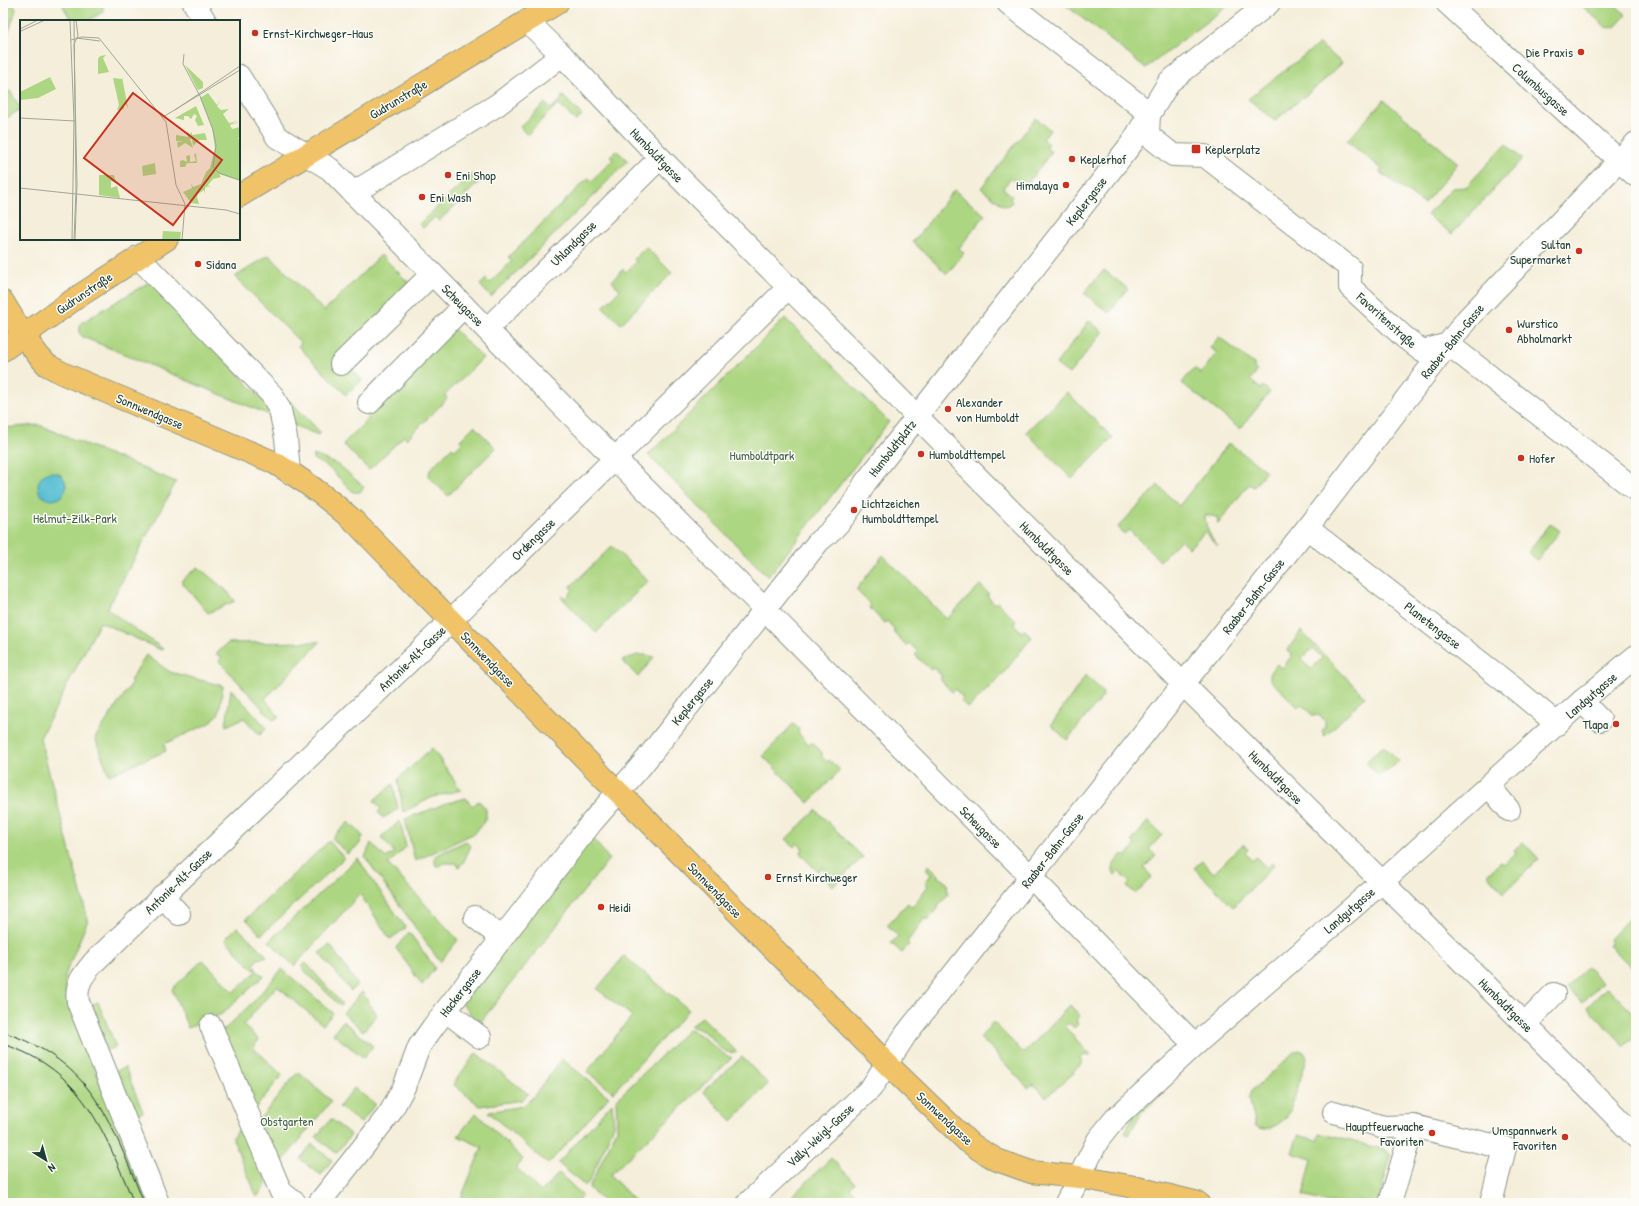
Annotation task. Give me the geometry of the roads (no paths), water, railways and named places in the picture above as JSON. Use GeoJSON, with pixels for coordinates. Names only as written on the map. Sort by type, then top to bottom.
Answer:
{"type":"FeatureCollection","features":[{"type":"Feature","properties":{"kind":"main road","name":"Gudrunstraße"},"geometry":{"type":"LineString","coordinates":[[240,195],[557,3]]}},
{"type":"Feature","properties":{"kind":"main road","name":"Gudrunstraße"},"geometry":{"type":"LineString","coordinates":[[3,350],[138,257],[165,240]]}},
{"type":"Feature","properties":{"kind":"main road","name":"Sonnwendgasse"},"geometry":{"type":"LineString","coordinates":[[3,302],[23,335],[47,365],[64,374],[256,455],[289,472],[324,495],[355,522],[887,1064],[955,1130],[980,1150],[997,1160],[1031,1172],[1078,1177],[1129,1186],[1198,1203]]}},
{"type":"Feature","properties":{"kind":"street"},"geometry":{"type":"LineString","coordinates":[[194,3],[204,20]]}},
{"type":"Feature","properties":{"kind":"street"},"geometry":{"type":"LineString","coordinates":[[1008,3],[1149,113]]}},
{"type":"Feature","properties":{"kind":"street","name":"Keplergasse"},"geometry":{"type":"LineString","coordinates":[[917,416],[1132,143],[1169,82],[1210,48],[1269,3]]}},
{"type":"Feature","properties":{"kind":"street","name":"Columbusgasse"},"geometry":{"type":"LineString","coordinates":[[1447,3],[1636,176]]}},
{"type":"Feature","properties":{"kind":"street","name":"Humboldtgasse"},"geometry":{"type":"LineString","coordinates":[[527,21],[562,55],[660,158],[789,287]]}},
{"type":"Feature","properties":{"kind":"street"},"geometry":{"type":"LineString","coordinates":[[353,193],[497,106],[562,55]]}},
{"type":"Feature","properties":{"kind":"street","name":"Scheugasse"},"geometry":{"type":"LineString","coordinates":[[240,78],[277,137],[330,169],[616,459]]}},
{"type":"Feature","properties":{"kind":"street","name":"Favoritenstraße"},"geometry":{"type":"LineString","coordinates":[[1149,113],[1148,136],[1173,155],[1204,156],[1350,268],[1350,287],[1404,337],[1422,351],[1448,344]]}},
{"type":"Feature","properties":{"kind":"street","name":"Raaber-Bahn-Gasse"},"geometry":{"type":"LineString","coordinates":[[887,1064],[906,1034],[1184,685],[1468,318],[1636,143]]}},
{"type":"Feature","properties":{"kind":"street","name":"Uhlandgasse"},"geometry":{"type":"LineString","coordinates":[[487,329],[660,158]]}},
{"type":"Feature","properties":{"kind":"street"},"geometry":{"type":"LineString","coordinates":[[138,257],[272,395],[280,410],[286,438],[289,472]]}},
{"type":"Feature","properties":{"kind":"street"},"geometry":{"type":"LineString","coordinates":[[341,364],[432,274]]}},
{"type":"Feature","properties":{"kind":"street"},"geometry":{"type":"LineString","coordinates":[[766,610],[616,459],[789,287]]}},
{"type":"Feature","properties":{"kind":"street","name":"Humboldtplatz"},"geometry":{"type":"LineString","coordinates":[[766,610],[819,541],[835,528],[845,516],[857,500],[865,483],[917,416],[789,287]]}},
{"type":"Feature","properties":{"kind":"street"},"geometry":{"type":"LineString","coordinates":[[369,403],[464,306]]}},
{"type":"Feature","properties":{"kind":"street"},"geometry":{"type":"LineString","coordinates":[[1448,344],[1636,490]]}},
{"type":"Feature","properties":{"kind":"street","name":"Humboldtgasse"},"geometry":{"type":"LineString","coordinates":[[917,416],[1636,1137]]}},
{"type":"Feature","properties":{"kind":"street","name":"Ordengasse"},"geometry":{"type":"LineString","coordinates":[[451,620],[616,459]]}},
{"type":"Feature","properties":{"kind":"street","name":"Planetengasse"},"geometry":{"type":"LineString","coordinates":[[1307,528],[1520,693],[1557,724]]}},
{"type":"Feature","properties":{"kind":"street","name":"Keplergasse"},"geometry":{"type":"LineString","coordinates":[[619,792],[766,610]]}},
{"type":"Feature","properties":{"kind":"street","name":"Scheugasse"},"geometry":{"type":"LineString","coordinates":[[766,610],[1031,877],[1186,1037],[1196,1044]]}},
{"type":"Feature","properties":{"kind":"street","name":"Antonie-Alt-Gasse"},"geometry":{"type":"LineString","coordinates":[[158,1203],[78,1002],[76,993],[84,973],[162,896],[388,683],[451,620]]}},
{"type":"Feature","properties":{"kind":"street","name":"Landgutgasse"},"geometry":{"type":"LineString","coordinates":[[1066,1203],[1098,1140],[1106,1130],[1196,1044],[1382,882],[1582,701],[1636,656]]}},
{"type":"Feature","properties":{"kind":"street"},"geometry":{"type":"LineString","coordinates":[[1582,701],[1600,720]]}},
{"type":"Feature","properties":{"kind":"street"},"geometry":{"type":"LineString","coordinates":[[1489,786],[1510,810]]}},
{"type":"Feature","properties":{"kind":"street","name":"Hackergasse"},"geometry":{"type":"LineString","coordinates":[[319,1203],[390,1113],[404,1088],[419,1047],[592,822],[619,792]]}},
{"type":"Feature","properties":{"kind":"street"},"geometry":{"type":"LineString","coordinates":[[162,896],[179,914]]}},
{"type":"Feature","properties":{"kind":"street"},"geometry":{"type":"LineString","coordinates":[[475,917],[502,938]]}},
{"type":"Feature","properties":{"kind":"street"},"geometry":{"type":"LineString","coordinates":[[1525,1024],[1554,994]]}},
{"type":"Feature","properties":{"kind":"street"},"geometry":{"type":"LineString","coordinates":[[446,1011],[480,1037]]}},
{"type":"Feature","properties":{"kind":"street"},"geometry":{"type":"LineString","coordinates":[[211,1026],[281,1192],[295,1203]]}},
{"type":"Feature","properties":{"kind":"street","name":"Vally-Weigl-Gasse"},"geometry":{"type":"LineString","coordinates":[[748,1203],[871,1088],[887,1064]]}},
{"type":"Feature","properties":{"kind":"street"},"geometry":{"type":"LineString","coordinates":[[1334,1112],[1384,1127],[1413,1126],[1505,1148],[1491,1203]]}},
{"type":"Feature","properties":{"kind":"street"},"geometry":{"type":"LineString","coordinates":[[1390,1203],[1413,1126]]}},
{"type":"Feature","properties":{"kind":"water"},"geometry":{"type":"Polygon","coordinates":[[[52,472],[62,476],[66,486],[62,496],[52,500],[42,496],[38,486],[42,476],[52,472]]]}},
{"type":"Feature","properties":{"kind":"tram line"},"geometry":{"type":"LineString","coordinates":[[3,1032],[34,1045],[59,1060],[79,1078],[95,1099],[109,1122],[144,1203]]}},
{"type":"Feature","properties":{"kind":"tram line"},"geometry":{"type":"LineString","coordinates":[[3,1044],[31,1055],[53,1070],[72,1087],[88,1107],[101,1128],[134,1203]]}},
{"type":"Feature","properties":{"kind":"place","name":"Ernst-Kirchweger-Haus"},"geometry":{"type":"Point","coordinates":[255,33]}},
{"type":"Feature","properties":{"kind":"place","name":"Die Praxis"},"geometry":{"type":"Point","coordinates":[1581,52]}},
{"type":"Feature","properties":{"kind":"place","name":"Keplerplatz"},"geometry":{"type":"Point","coordinates":[1196,149]}},
{"type":"Feature","properties":{"kind":"place","name":"Keplerhof"},"geometry":{"type":"Point","coordinates":[1072,159]}},
{"type":"Feature","properties":{"kind":"place","name":"Eni Shop"},"geometry":{"type":"Point","coordinates":[448,175]}},
{"type":"Feature","properties":{"kind":"place","name":"Himalaya"},"geometry":{"type":"Point","coordinates":[1066,185]}},
{"type":"Feature","properties":{"kind":"place","name":"Eni Wash"},"geometry":{"type":"Point","coordinates":[422,197]}},
{"type":"Feature","properties":{"kind":"place","name":"Sultan Supermarket"},"geometry":{"type":"Point","coordinates":[1579,251]}},
{"type":"Feature","properties":{"kind":"place","name":"Sidana"},"geometry":{"type":"Point","coordinates":[198,264]}},
{"type":"Feature","properties":{"kind":"place","name":"Wurstico Abholmarkt"},"geometry":{"type":"Point","coordinates":[1509,330]}},
{"type":"Feature","properties":{"kind":"place","name":"Alexander von Humboldt"},"geometry":{"type":"Point","coordinates":[948,409]}},
{"type":"Feature","properties":{"kind":"place","name":"Humboldttempel"},"geometry":{"type":"Point","coordinates":[921,454]}},
{"type":"Feature","properties":{"kind":"place","name":"Hofer"},"geometry":{"type":"Point","coordinates":[1521,458]}},
{"type":"Feature","properties":{"kind":"place","name":"Lichtzeichen Humboldttempel"},"geometry":{"type":"Point","coordinates":[854,510]}},
{"type":"Feature","properties":{"kind":"place","name":"Tlapa"},"geometry":{"type":"Point","coordinates":[1616,724]}},
{"type":"Feature","properties":{"kind":"place","name":"Ernst Kirchweger"},"geometry":{"type":"Point","coordinates":[768,877]}},
{"type":"Feature","properties":{"kind":"place","name":"Heidi"},"geometry":{"type":"Point","coordinates":[601,907]}},
{"type":"Feature","properties":{"kind":"place","name":"Hauptfeuerwache Favoriten"},"geometry":{"type":"Point","coordinates":[1432,1133]}},
{"type":"Feature","properties":{"kind":"place","name":"Umspannwerk Favoriten"},"geometry":{"type":"Point","coordinates":[1565,1137]}},
{"type":"Feature","properties":{"kind":"park label","name":"Humboldtpark"},"geometry":{"type":"Point","coordinates":[762,455]}},
{"type":"Feature","properties":{"kind":"park label","name":"Helmut-Zilk-Park"},"geometry":{"type":"Point","coordinates":[75,518]}},
{"type":"Feature","properties":{"kind":"park label","name":"Obstgarten"},"geometry":{"type":"Point","coordinates":[287,1121]}}]}
